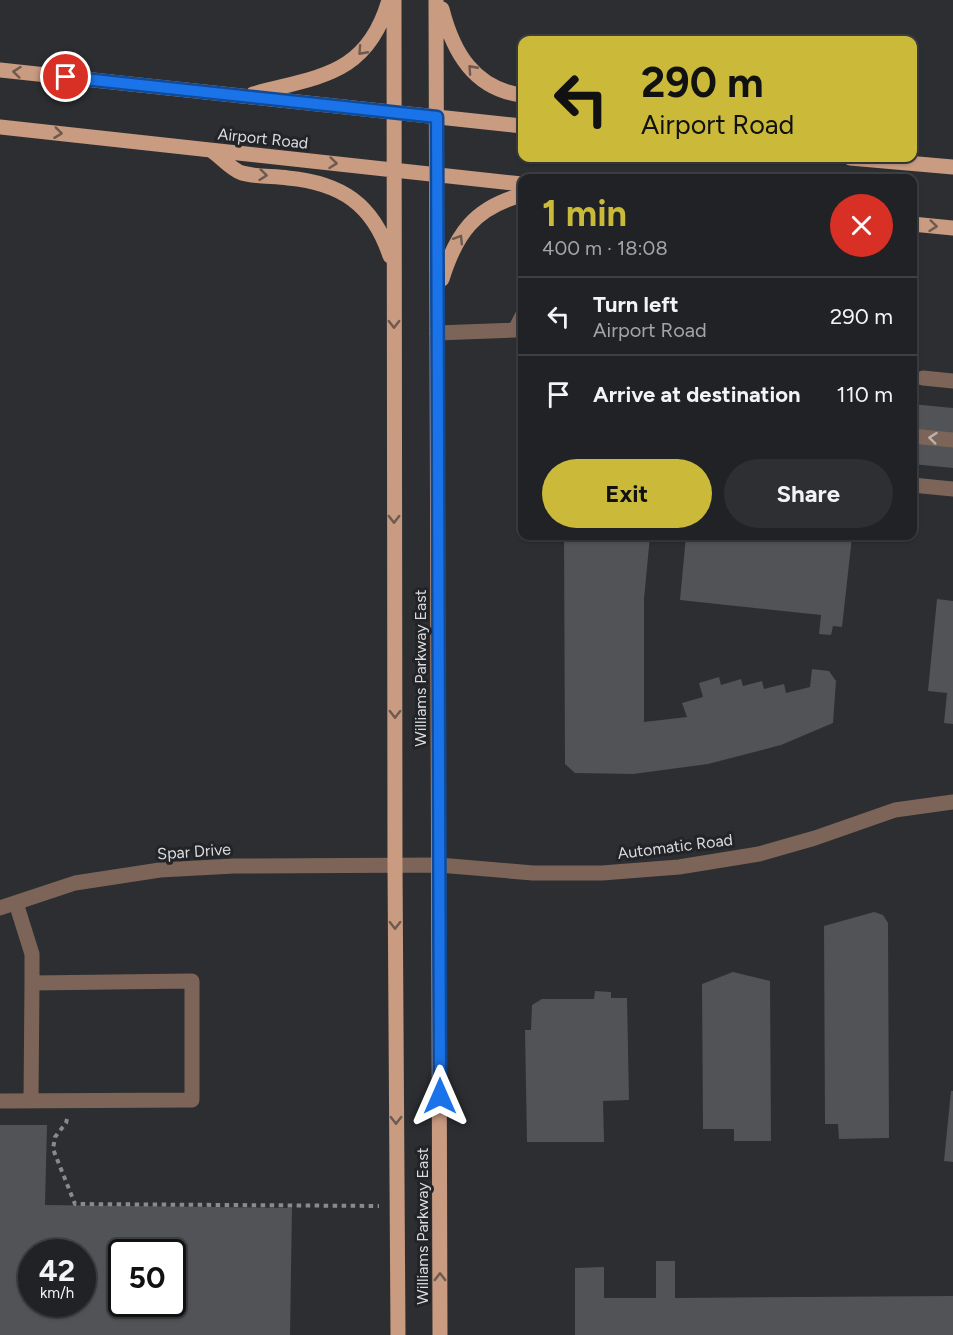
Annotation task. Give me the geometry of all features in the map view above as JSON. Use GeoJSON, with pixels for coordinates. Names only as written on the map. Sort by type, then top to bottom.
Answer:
{"type":"FeatureCollection","features":[{"type":"Feature","properties":{"kind":"main road"},"geometry":{"type":"LineString","coordinates":[[243,96],[314,78],[346,65],[360,55],[368,45],[389,0]]}},
{"type":"Feature","properties":{"kind":"main road","name":"Williams Parkway East"},"geometry":{"type":"LineString","coordinates":[[394,0],[398,1335]]}},
{"type":"Feature","properties":{"kind":"main road"},"geometry":{"type":"LineString","coordinates":[[438,0],[452,41],[469,67],[495,88],[518,94]]}},
{"type":"Feature","properties":{"kind":"main road","name":"Williams Parkway East"},"geometry":{"type":"LineString","coordinates":[[438,0],[440,1335]]}},
{"type":"Feature","properties":{"kind":"main road"},"geometry":{"type":"LineString","coordinates":[[0,70],[518,126]]}},
{"type":"Feature","properties":{"kind":"main road","name":"Airport Road"},"geometry":{"type":"LineString","coordinates":[[0,127],[518,184]]}},
{"type":"Feature","properties":{"kind":"main road"},"geometry":{"type":"LineString","coordinates":[[212,151],[241,172],[306,180],[336,188],[351,198],[379,228],[393,266]]}},
{"type":"Feature","properties":{"kind":"main road"},"geometry":{"type":"LineString","coordinates":[[896,162],[953,167]]}},
{"type":"Feature","properties":{"kind":"main road"},"geometry":{"type":"LineString","coordinates":[[438,293],[450,253],[469,225],[489,208],[518,197]]}},
{"type":"Feature","properties":{"kind":"main road"},"geometry":{"type":"LineString","coordinates":[[917,224],[953,228]]}},
{"type":"Feature","properties":{"kind":"street"},"geometry":{"type":"LineString","coordinates":[[437,333],[518,331]]}},
{"type":"Feature","properties":{"kind":"street"},"geometry":{"type":"LineString","coordinates":[[923,378],[953,381]]}},
{"type":"Feature","properties":{"kind":"street"},"geometry":{"type":"LineString","coordinates":[[917,436],[953,440]]}},
{"type":"Feature","properties":{"kind":"street"},"geometry":{"type":"LineString","coordinates":[[917,485],[953,489]]}},
{"type":"Feature","properties":{"kind":"street","name":"Automatic Road"},"geometry":{"type":"LineString","coordinates":[[395,867],[439,866],[533,873],[602,873],[679,867],[759,854],[815,838],[895,810],[953,802]]}},
{"type":"Feature","properties":{"kind":"street","name":"Spar Drive"},"geometry":{"type":"LineString","coordinates":[[0,908],[75,883],[160,870],[234,866],[395,867]]}},
{"type":"Feature","properties":{"kind":"street"},"geometry":{"type":"LineString","coordinates":[[16,903],[32,954],[31,1100]]}},
{"type":"Feature","properties":{"kind":"street"},"geometry":{"type":"LineString","coordinates":[[0,1101],[192,1100],[192,981],[32,983]]}},
{"type":"Feature","properties":{"kind":"path"},"geometry":{"type":"LineString","coordinates":[[66,1100],[66,1123],[55,1137],[53,1149],[75,1204],[397,1206]]}},
{"type":"Feature","properties":{"kind":"building"},"geometry":{"type":"Polygon","coordinates":[[[917,404],[953,408],[953,468],[917,464],[917,404]]]}},
{"type":"Feature","properties":{"kind":"building"},"geometry":{"type":"Polygon","coordinates":[[[564,540],[650,540],[644,599],[644,722],[687,717],[682,703],[703,697],[699,683],[719,677],[721,685],[741,679],[743,686],[762,681],[764,689],[784,684],[786,693],[810,687],[812,669],[829,671],[836,681],[833,723],[781,745],[708,764],[633,774],[575,773],[565,764],[564,540]]]}},
{"type":"Feature","properties":{"kind":"building"},"geometry":{"type":"Polygon","coordinates":[[[686,540],[852,540],[842,627],[833,626],[831,635],[819,634],[821,615],[680,600],[686,540]]]}},
{"type":"Feature","properties":{"kind":"building"},"geometry":{"type":"Polygon","coordinates":[[[937,599],[953,601],[953,724],[944,723],[947,693],[928,691],[937,599]]]}},
{"type":"Feature","properties":{"kind":"building"},"geometry":{"type":"Polygon","coordinates":[[[874,912],[883,915],[888,923],[889,1138],[839,1139],[838,1124],[825,1124],[824,926],[874,912]]]}},
{"type":"Feature","properties":{"kind":"building"},"geometry":{"type":"Polygon","coordinates":[[[733,972],[770,981],[771,1141],[734,1141],[734,1129],[703,1129],[702,984],[733,972]]]}},
{"type":"Feature","properties":{"kind":"building"},"geometry":{"type":"Polygon","coordinates":[[[595,991],[611,992],[611,998],[627,998],[629,1100],[603,1101],[604,1142],[527,1142],[525,1030],[531,1030],[532,1005],[542,999],[594,999],[595,991]]]}},
{"type":"Feature","properties":{"kind":"building"},"geometry":{"type":"Polygon","coordinates":[[[951,1091],[953,1091],[953,1162],[944,1161],[951,1091]]]}},
{"type":"Feature","properties":{"kind":"building"},"geometry":{"type":"Polygon","coordinates":[[[0,1125],[47,1125],[45,1205],[292,1208],[290,1335],[0,1335],[0,1125]]]}},
{"type":"Feature","properties":{"kind":"building"},"geometry":{"type":"Polygon","coordinates":[[[656,1261],[675,1261],[675,1298],[953,1296],[953,1335],[575,1335],[575,1268],[604,1267],[604,1298],[656,1298],[656,1261]]]}},
{"type":"Feature","properties":{"kind":"route"},"geometry":{"type":"LineString","coordinates":[[66,77],[437,117],[440,1096]]}}]}
